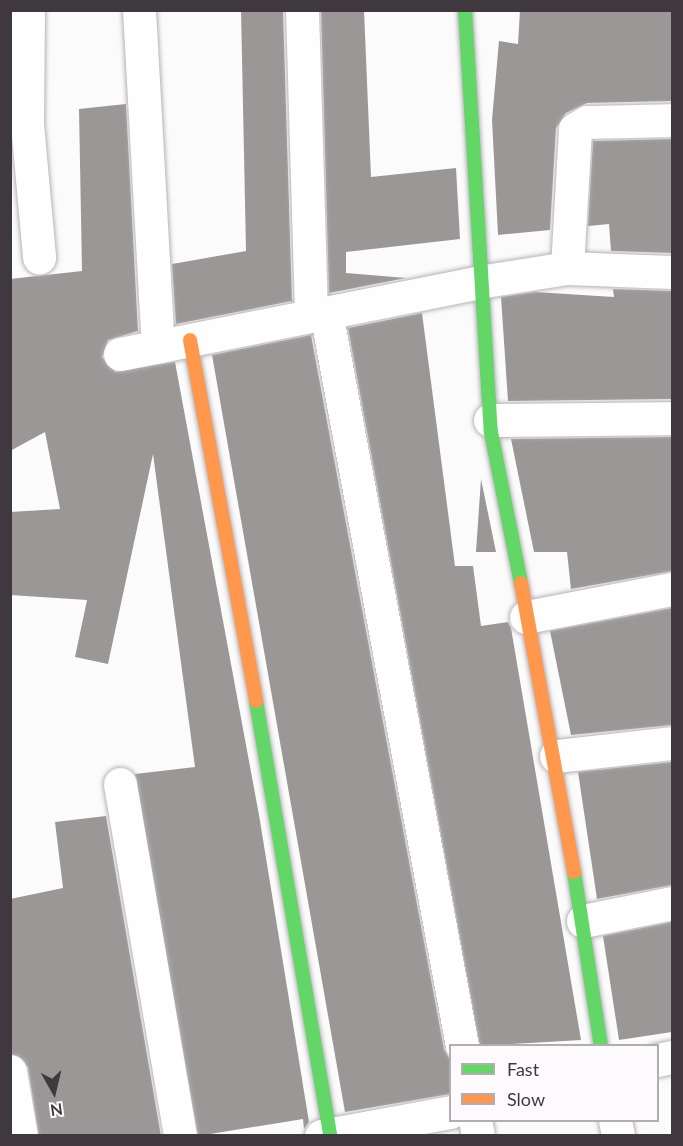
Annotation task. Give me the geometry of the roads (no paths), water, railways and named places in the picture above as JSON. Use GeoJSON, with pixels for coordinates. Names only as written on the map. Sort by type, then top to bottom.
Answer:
{"type":"FeatureCollection","features":[{"type":"Feature","properties":{"kind":"street"},"geometry":{"type":"LineString","coordinates":[[28,10],[27,124],[39,257]]}},
{"type":"Feature","properties":{"kind":"street"},"geometry":{"type":"LineString","coordinates":[[138,10],[158,346]]}},
{"type":"Feature","properties":{"kind":"street"},"geometry":{"type":"LineString","coordinates":[[302,10],[318,313],[462,1044]]}},
{"type":"Feature","properties":{"kind":"street"},"geometry":{"type":"LineString","coordinates":[[465,10],[485,280],[490,420],[526,617],[556,756],[602,1044]]}},
{"type":"Feature","properties":{"kind":"street"},"geometry":{"type":"LineString","coordinates":[[567,268],[574,129],[587,122],[672,120]]}},
{"type":"Feature","properties":{"kind":"street"},"geometry":{"type":"LineString","coordinates":[[120,354],[485,280],[567,268],[672,272]]}},
{"type":"Feature","properties":{"kind":"street"},"geometry":{"type":"LineString","coordinates":[[190,340],[277,812],[327,1135],[449,1112]]}},
{"type":"Feature","properties":{"kind":"street"},"geometry":{"type":"LineString","coordinates":[[490,420],[672,418]]}},
{"type":"Feature","properties":{"kind":"street"},"geometry":{"type":"LineString","coordinates":[[526,617],[672,589]]}},
{"type":"Feature","properties":{"kind":"street"},"geometry":{"type":"LineString","coordinates":[[556,756],[672,743]]}},
{"type":"Feature","properties":{"kind":"street"},"geometry":{"type":"LineString","coordinates":[[120,784],[180,1136]]}},
{"type":"Feature","properties":{"kind":"street"},"geometry":{"type":"LineString","coordinates":[[583,921],[672,903]]}},
{"type":"Feature","properties":{"kind":"street"},"geometry":{"type":"LineString","coordinates":[[10,1071],[21,1136]]}}]}
